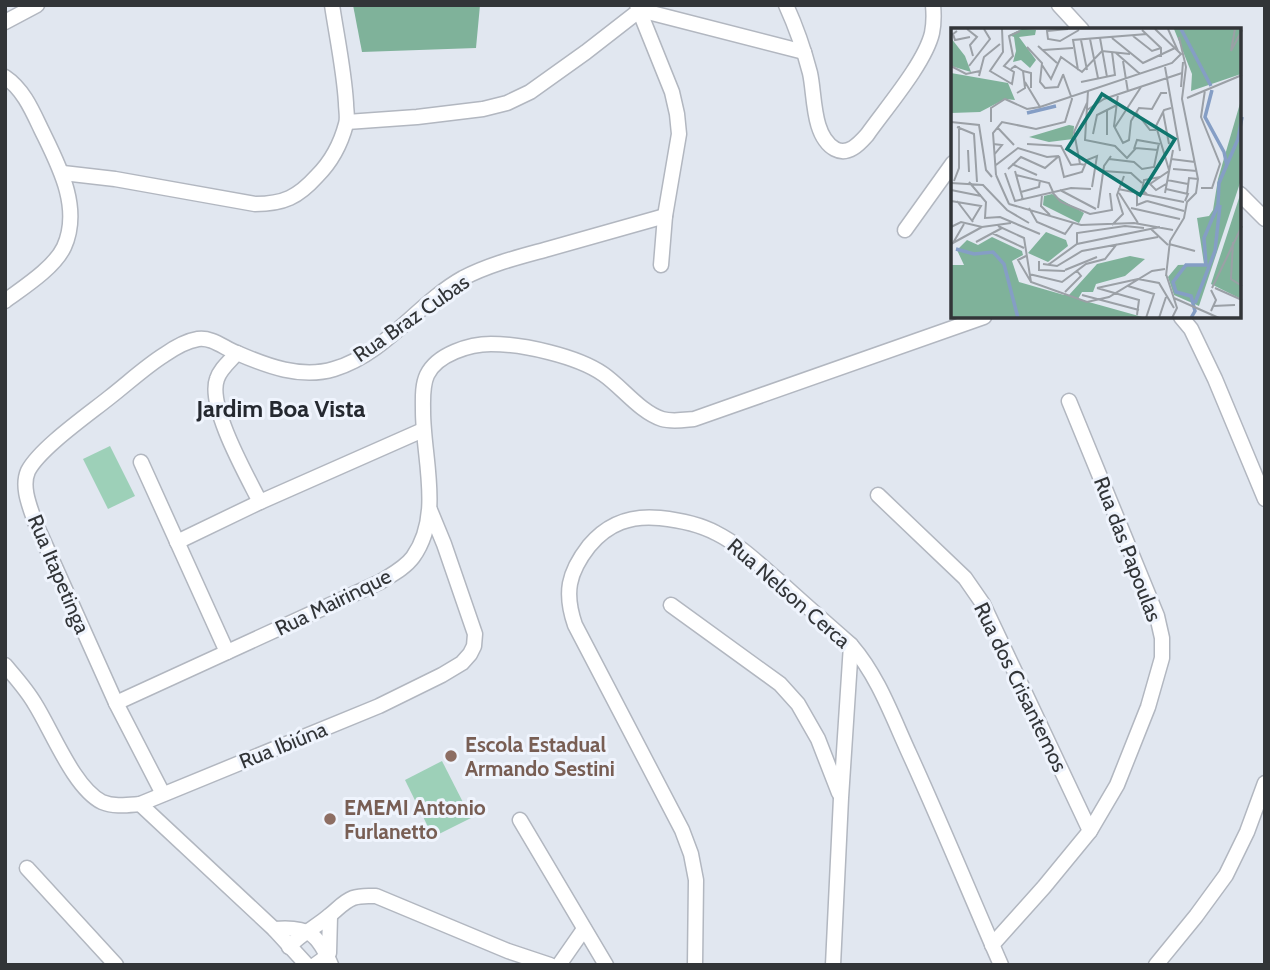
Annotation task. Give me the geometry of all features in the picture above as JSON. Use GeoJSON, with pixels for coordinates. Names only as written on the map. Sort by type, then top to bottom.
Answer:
{"type":"FeatureCollection","features":[{"type":"Feature","properties":{"kind":"street"},"geometry":{"type":"LineString","coordinates":[[5,22],[37,5]]}},
{"type":"Feature","properties":{"kind":"street"},"geometry":{"type":"LineString","coordinates":[[63,173],[126,181],[255,204],[275,204],[292,197],[306,188],[324,169],[337,149],[347,122],[344,79],[332,5]]}},
{"type":"Feature","properties":{"kind":"street"},"geometry":{"type":"LineString","coordinates":[[786,5],[804,52],[811,77],[815,110],[825,140],[841,151],[857,146],[867,135],[920,61],[932,35],[933,5]]}},
{"type":"Feature","properties":{"kind":"street"},"geometry":{"type":"LineString","coordinates":[[347,122],[443,114],[507,103],[530,92],[586,52],[639,8]]}},
{"type":"Feature","properties":{"kind":"street"},"geometry":{"type":"LineString","coordinates":[[639,8],[804,52]]}},
{"type":"Feature","properties":{"kind":"street"},"geometry":{"type":"LineString","coordinates":[[639,8],[672,92],[679,134],[665,216],[661,265]]}},
{"type":"Feature","properties":{"kind":"street"},"geometry":{"type":"LineString","coordinates":[[1062,28],[1063,10]]}},
{"type":"Feature","properties":{"kind":"street"},"geometry":{"type":"LineString","coordinates":[[1063,10],[1080,28]]}},
{"type":"Feature","properties":{"kind":"street"},"geometry":{"type":"LineString","coordinates":[[5,77],[23,94],[63,173],[69,202],[69,226],[64,247],[52,264],[5,301]]}},
{"type":"Feature","properties":{"kind":"street"},"geometry":{"type":"LineString","coordinates":[[905,230],[951,166]]}},
{"type":"Feature","properties":{"kind":"street"},"geometry":{"type":"LineString","coordinates":[[1242,196],[1265,219]]}},
{"type":"Feature","properties":{"kind":"street","name":"Rua Braz Cubas"},"geometry":{"type":"LineString","coordinates":[[237,354],[288,371],[334,369],[382,342],[463,278],[501,262],[665,216]]}},
{"type":"Feature","properties":{"kind":"street","name":"Rua Mairinque"},"geometry":{"type":"LineString","coordinates":[[116,703],[380,582],[412,558],[423,540],[430,510],[423,430],[424,384],[437,363],[472,345],[492,344],[538,350],[581,362],[604,374],[651,413],[661,419],[674,421],[694,419],[982,318]]}},
{"type":"Feature","properties":{"kind":"street"},"geometry":{"type":"LineString","coordinates":[[1182,318],[1191,329],[1216,379],[1265,499]]}},
{"type":"Feature","properties":{"kind":"street","name":"Rua Itapetinga"},"geometry":{"type":"LineString","coordinates":[[163,794],[116,703],[35,522],[25,480],[36,460],[58,439],[165,354],[198,339],[209,340],[237,354]]}},
{"type":"Feature","properties":{"kind":"street"},"geometry":{"type":"LineString","coordinates":[[237,354],[217,379],[217,408],[260,502]]}},
{"type":"Feature","properties":{"kind":"street","name":"Rua das Papoulas"},"geometry":{"type":"LineString","coordinates":[[992,944],[1090,831],[1117,785],[1148,707],[1162,658],[1162,638],[1157,616],[1069,401]]}},
{"type":"Feature","properties":{"kind":"street"},"geometry":{"type":"LineString","coordinates":[[177,542],[423,430]]}},
{"type":"Feature","properties":{"kind":"street"},"geometry":{"type":"LineString","coordinates":[[141,462],[227,652]]}},
{"type":"Feature","properties":{"kind":"street","name":"Rua dos Crisantemos"},"geometry":{"type":"LineString","coordinates":[[878,495],[965,578],[983,604],[1090,831]]}},
{"type":"Feature","properties":{"kind":"street","name":"Rua Ibiúna"},"geometry":{"type":"LineString","coordinates":[[5,665],[34,703],[75,775],[90,794],[104,803],[122,806],[140,804],[379,706],[462,663],[474,646],[475,634],[430,510]]}},
{"type":"Feature","properties":{"kind":"street","name":"Rua Nelson Cerca"},"geometry":{"type":"LineString","coordinates":[[695,965],[696,880],[691,854],[682,830],[575,625],[569,607],[569,586],[575,566],[591,544],[612,525],[645,516],[699,525],[746,552],[851,645],[863,659],[878,683],[935,809],[1001,965]]}},
{"type":"Feature","properties":{"kind":"street"},"geometry":{"type":"LineString","coordinates":[[671,605],[780,684],[798,704],[818,739],[841,798]]}},
{"type":"Feature","properties":{"kind":"street"},"geometry":{"type":"LineString","coordinates":[[832,965],[851,645]]}},
{"type":"Feature","properties":{"kind":"street"},"geometry":{"type":"LineString","coordinates":[[1156,965],[1226,875],[1247,832],[1265,783]]}},
{"type":"Feature","properties":{"kind":"street"},"geometry":{"type":"LineString","coordinates":[[140,804],[274,929],[307,965]]}},
{"type":"Feature","properties":{"kind":"street"},"geometry":{"type":"LineString","coordinates":[[520,820],[606,965]]}},
{"type":"Feature","properties":{"kind":"street"},"geometry":{"type":"LineString","coordinates":[[27,868],[116,965]]}},
{"type":"Feature","properties":{"kind":"street"},"geometry":{"type":"LineString","coordinates":[[289,947],[300,934],[330,916],[340,905],[352,898],[376,896],[508,951],[550,965]]}},
{"type":"Feature","properties":{"kind":"street"},"geometry":{"type":"LineString","coordinates":[[324,962],[329,953],[330,916]]}},
{"type":"Feature","properties":{"kind":"street"},"geometry":{"type":"LineString","coordinates":[[274,929],[307,931],[317,939],[324,962]]}},
{"type":"Feature","properties":{"kind":"street"},"geometry":{"type":"LineString","coordinates":[[559,965],[584,929]]}},
{"type":"Feature","properties":{"kind":"green space"},"geometry":{"type":"Polygon","coordinates":[[[353,5],[480,5],[476,48],[362,52],[353,5]]]}},
{"type":"Feature","properties":{"kind":"green space"},"geometry":{"type":"Polygon","coordinates":[[[110,446],[135,496],[108,509],[83,459],[110,446]]]}},
{"type":"Feature","properties":{"kind":"green space"},"geometry":{"type":"Polygon","coordinates":[[[442,761],[471,818],[433,837],[405,780],[442,761]]]}},
{"type":"Feature","properties":{"kind":"place","name":"Escola Estadual Armando Sestini"},"geometry":{"type":"Point","coordinates":[451,756]}},
{"type":"Feature","properties":{"kind":"place","name":"EMEMI Antonio Furlanetto"},"geometry":{"type":"Point","coordinates":[330,819]}},
{"type":"Feature","properties":{"kind":"district","name":"Jardim Boa Vista"},"geometry":{"type":"Point","coordinates":[281,408]}}]}
